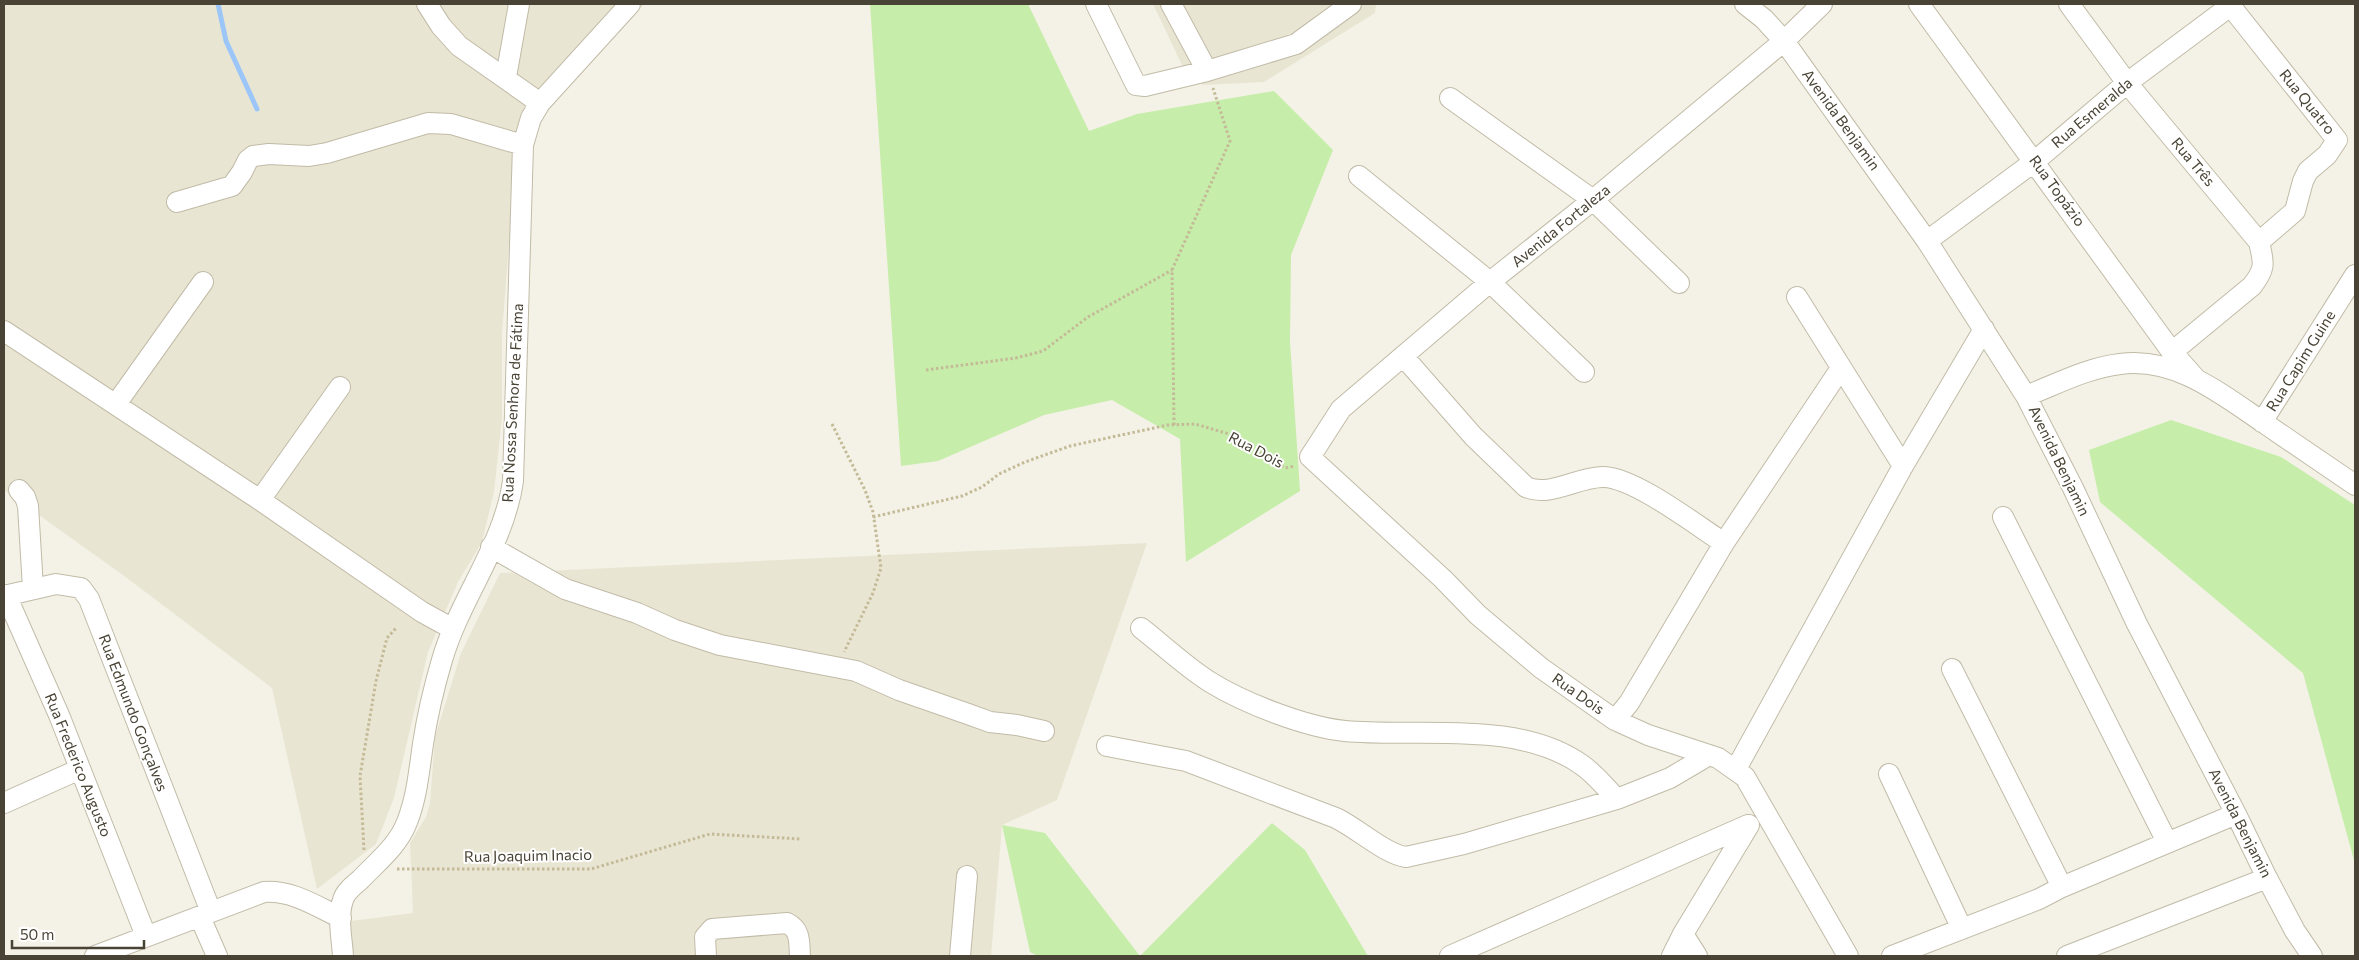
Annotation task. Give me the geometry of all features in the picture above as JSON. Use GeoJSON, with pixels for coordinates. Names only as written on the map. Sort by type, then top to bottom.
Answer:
{"type":"FeatureCollection","features":[{"type":"Feature","properties":{"kind":"street"},"geometry":{"type":"LineString","coordinates":[[427,4],[441,26],[458,46],[506,77],[540,103]]}},
{"type":"Feature","properties":{"kind":"street"},"geometry":{"type":"LineString","coordinates":[[506,77],[520,4]]}},
{"type":"Feature","properties":{"kind":"street","name":"Rua Nossa Senhora de Fátima"},"geometry":{"type":"LineString","coordinates":[[343,956],[341,918],[343,899],[367,860],[393,847],[407,824],[416,795],[423,742],[442,659],[453,629],[510,506],[513,482],[523,145],[531,118],[540,103],[630,4]]}},
{"type":"Feature","properties":{"kind":"street"},"geometry":{"type":"LineString","coordinates":[[1096,4],[1136,85],[1146,86],[1207,71],[1296,44],[1351,4]]}},
{"type":"Feature","properties":{"kind":"street"},"geometry":{"type":"LineString","coordinates":[[1171,4],[1207,71]]}},
{"type":"Feature","properties":{"kind":"street","name":"Avenida Benjamin"},"geometry":{"type":"LineString","coordinates":[[1745,4],[1764,19],[1784,41],[1927,240],[2026,396],[2073,488],[2137,624],[2236,814],[2267,878],[2312,956]]}},
{"type":"Feature","properties":{"kind":"street","name":"Avenida Fortaleza"},"geometry":{"type":"LineString","coordinates":[[1310,456],[1342,410],[1403,356],[1490,282],[1784,41],[1822,4]]}},
{"type":"Feature","properties":{"kind":"street","name":"Rua Topázio"},"geometry":{"type":"LineString","coordinates":[[1919,4],[2035,161],[2172,352],[2196,379]]}},
{"type":"Feature","properties":{"kind":"street","name":"Rua Três"},"geometry":{"type":"LineString","coordinates":[[2069,4],[2127,83],[2259,242]]}},
{"type":"Feature","properties":{"kind":"street","name":"Rua Esmeralda"},"geometry":{"type":"LineString","coordinates":[[1927,240],[2035,161],[2127,83],[2231,4]]}},
{"type":"Feature","properties":{"kind":"street","name":"Rua Quatro"},"geometry":{"type":"LineString","coordinates":[[2231,4],[2337,140],[2327,156],[2308,172],[2303,181],[2295,211],[2259,242]]}},
{"type":"Feature","properties":{"kind":"street"},"geometry":{"type":"LineString","coordinates":[[1450,98],[1592,200],[1679,283]]}},
{"type":"Feature","properties":{"kind":"street"},"geometry":{"type":"LineString","coordinates":[[177,202],[232,186],[248,160],[253,156],[269,154],[309,156],[328,154],[428,124],[451,124],[523,145]]}},
{"type":"Feature","properties":{"kind":"street"},"geometry":{"type":"LineString","coordinates":[[1359,176],[1490,282],[1584,372]]}},
{"type":"Feature","properties":{"kind":"street"},"geometry":{"type":"LineString","coordinates":[[2172,352],[2252,286],[2261,275],[2264,265],[2259,242]]}},
{"type":"Feature","properties":{"kind":"street","name":"Rua Capim Guine"},"geometry":{"type":"LineString","coordinates":[[2262,422],[2355,275]]}},
{"type":"Feature","properties":{"kind":"street"},"geometry":{"type":"LineString","coordinates":[[116,404],[203,282]]}},
{"type":"Feature","properties":{"kind":"street"},"geometry":{"type":"LineString","coordinates":[[1797,297],[1903,466]]}},
{"type":"Feature","properties":{"kind":"street"},"geometry":{"type":"LineString","coordinates":[[1848,956],[1767,812],[1745,777],[1736,769],[1903,466],[1984,329]]}},
{"type":"Feature","properties":{"kind":"street"},"geometry":{"type":"LineString","coordinates":[[4,331],[260,500],[422,612],[453,629]]}},
{"type":"Feature","properties":{"kind":"street"},"geometry":{"type":"LineString","coordinates":[[1403,356],[1473,436],[1526,487],[1534,491],[1543,490],[1581,480],[1605,477],[1629,482],[1724,543]]}},
{"type":"Feature","properties":{"kind":"street"},"geometry":{"type":"LineString","coordinates":[[2026,396],[2092,369],[2121,363],[2148,365],[2196,379],[2232,400],[2355,485]]}},
{"type":"Feature","properties":{"kind":"street"},"geometry":{"type":"LineString","coordinates":[[1615,720],[1628,703],[1724,543],[1841,368]]}},
{"type":"Feature","properties":{"kind":"street"},"geometry":{"type":"LineString","coordinates":[[260,500],[340,387]]}},
{"type":"Feature","properties":{"kind":"street","name":"Rua Dois"},"geometry":{"type":"LineString","coordinates":[[1310,456],[1442,578],[1484,620],[1541,668],[1615,720],[1648,735],[1709,755],[1736,769]]}},
{"type":"Feature","properties":{"kind":"street"},"geometry":{"type":"LineString","coordinates":[[19,490],[25,497],[28,506],[33,588]]}},
{"type":"Feature","properties":{"kind":"street"},"geometry":{"type":"LineString","coordinates":[[2003,518],[2167,842]]}},
{"type":"Feature","properties":{"kind":"street"},"geometry":{"type":"LineString","coordinates":[[491,547],[565,589],[637,613],[675,630],[720,645],[838,666],[856,671],[899,690],[990,722],[1017,725],[1044,732]]}},
{"type":"Feature","properties":{"kind":"street","name":"Rua Edmundo Gonçalves"},"geometry":{"type":"LineString","coordinates":[[5,595],[56,584],[80,588],[89,599],[206,914],[217,956]]}},
{"type":"Feature","properties":{"kind":"street","name":"Rua Frederico Augusto"},"geometry":{"type":"LineString","coordinates":[[5,595],[59,715],[146,936]]}},
{"type":"Feature","properties":{"kind":"street"},"geometry":{"type":"LineString","coordinates":[[1141,628],[1210,682],[1247,701],[1294,719],[1344,731],[1455,733],[1527,740],[1558,751],[1583,765],[1617,799]]}},
{"type":"Feature","properties":{"kind":"street"},"geometry":{"type":"LineString","coordinates":[[1952,669],[2062,887]]}},
{"type":"Feature","properties":{"kind":"street"},"geometry":{"type":"LineString","coordinates":[[1107,746],[1186,762],[1209,770],[1336,818],[1351,825],[1396,856],[1406,857],[1464,844],[1617,799],[1670,778],[1709,755]]}},
{"type":"Feature","properties":{"kind":"street"},"geometry":{"type":"LineString","coordinates":[[4,803],[80,769]]}},
{"type":"Feature","properties":{"kind":"street"},"geometry":{"type":"LineString","coordinates":[[1889,774],[1962,929]]}},
{"type":"Feature","properties":{"kind":"street"},"geometry":{"type":"LineString","coordinates":[[1450,956],[1748,826],[1767,812]]}},
{"type":"Feature","properties":{"kind":"street"},"geometry":{"type":"LineString","coordinates":[[1892,956],[2039,899],[2062,887],[2236,814]]}},
{"type":"Feature","properties":{"kind":"street"},"geometry":{"type":"LineString","coordinates":[[1672,956],[1683,934],[1748,826]]}},
{"type":"Feature","properties":{"kind":"street"},"geometry":{"type":"LineString","coordinates":[[960,956],[967,876]]}},
{"type":"Feature","properties":{"kind":"street"},"geometry":{"type":"LineString","coordinates":[[2066,956],[2267,878]]}},
{"type":"Feature","properties":{"kind":"street"},"geometry":{"type":"LineString","coordinates":[[95,956],[264,892],[277,891],[296,896],[341,918]]}},
{"type":"Feature","properties":{"kind":"street"},"geometry":{"type":"LineString","coordinates":[[706,956],[705,937],[712,929],[787,924],[795,927],[798,933],[800,956]]}},
{"type":"Feature","properties":{"kind":"street"},"geometry":{"type":"LineString","coordinates":[[1683,934],[1697,956]]}},
{"type":"Feature","properties":{"kind":"path"},"geometry":{"type":"LineString","coordinates":[[1174,425],[1172,270],[1230,141],[1207,71]]}},
{"type":"Feature","properties":{"kind":"path"},"geometry":{"type":"LineString","coordinates":[[926,370],[1016,358],[1043,351],[1088,317],[1172,270]]}},
{"type":"Feature","properties":{"kind":"path"},"geometry":{"type":"LineString","coordinates":[[832,424],[865,490],[873,517],[881,568],[873,593],[838,666]]}},
{"type":"Feature","properties":{"kind":"path","name":"Rua Dois"},"geometry":{"type":"LineString","coordinates":[[873,517],[962,496],[982,487],[999,474],[1025,462],[1070,446],[1106,437],[1174,425],[1195,424],[1230,434],[1284,468],[1301,464],[1310,456]]}},
{"type":"Feature","properties":{"kind":"path"},"geometry":{"type":"LineString","coordinates":[[367,860],[360,776],[376,681],[387,638],[396,627]]}},
{"type":"Feature","properties":{"kind":"path","name":"Rua Joaquim Inacio"},"geometry":{"type":"LineString","coordinates":[[367,860],[591,869],[710,834],[801,839]]}},
{"type":"Feature","properties":{"kind":"shaded area"},"geometry":{"type":"Polygon","coordinates":[[[4,4],[644,4],[528,128],[516,155],[502,333],[502,418],[494,492],[482,542],[458,582],[428,652],[394,798],[376,844],[317,889],[272,688],[127,578],[4,490],[4,4]]]}},
{"type":"Feature","properties":{"kind":"shaded area"},"geometry":{"type":"Polygon","coordinates":[[[1153,4],[1376,4],[1375,13],[1264,82],[1203,85],[1182,65],[1153,4]]]}},
{"type":"Feature","properties":{"kind":"shaded area"},"geometry":{"type":"Polygon","coordinates":[[[1147,543],[1057,800],[1002,825],[991,956],[345,956],[351,921],[413,913],[410,843],[426,817],[430,803],[435,737],[461,653],[500,573],[1147,543]]]}},
{"type":"Feature","properties":{"kind":"green space"},"geometry":{"type":"Polygon","coordinates":[[[870,4],[1028,4],[1089,131],[1137,114],[1274,91],[1333,150],[1291,255],[1290,342],[1300,491],[1186,562],[1180,439],[1112,400],[1044,415],[938,461],[901,466],[870,4]]]}},
{"type":"Feature","properties":{"kind":"green space"},"geometry":{"type":"Polygon","coordinates":[[[2171,420],[2281,457],[2355,505],[2355,864],[2303,673],[2100,502],[2089,450],[2171,420]]]}},
{"type":"Feature","properties":{"kind":"green space"},"geometry":{"type":"Polygon","coordinates":[[[1272,823],[1305,850],[1368,956],[1140,956],[1272,823]]]}},
{"type":"Feature","properties":{"kind":"green space"},"geometry":{"type":"Polygon","coordinates":[[[1002,825],[1045,833],[1140,956],[1038,956],[1030,952],[1002,825]]]}},
{"type":"Feature","properties":{"kind":"waterway"},"geometry":{"type":"LineString","coordinates":[[218,4],[226,41],[257,109]]}}]}
